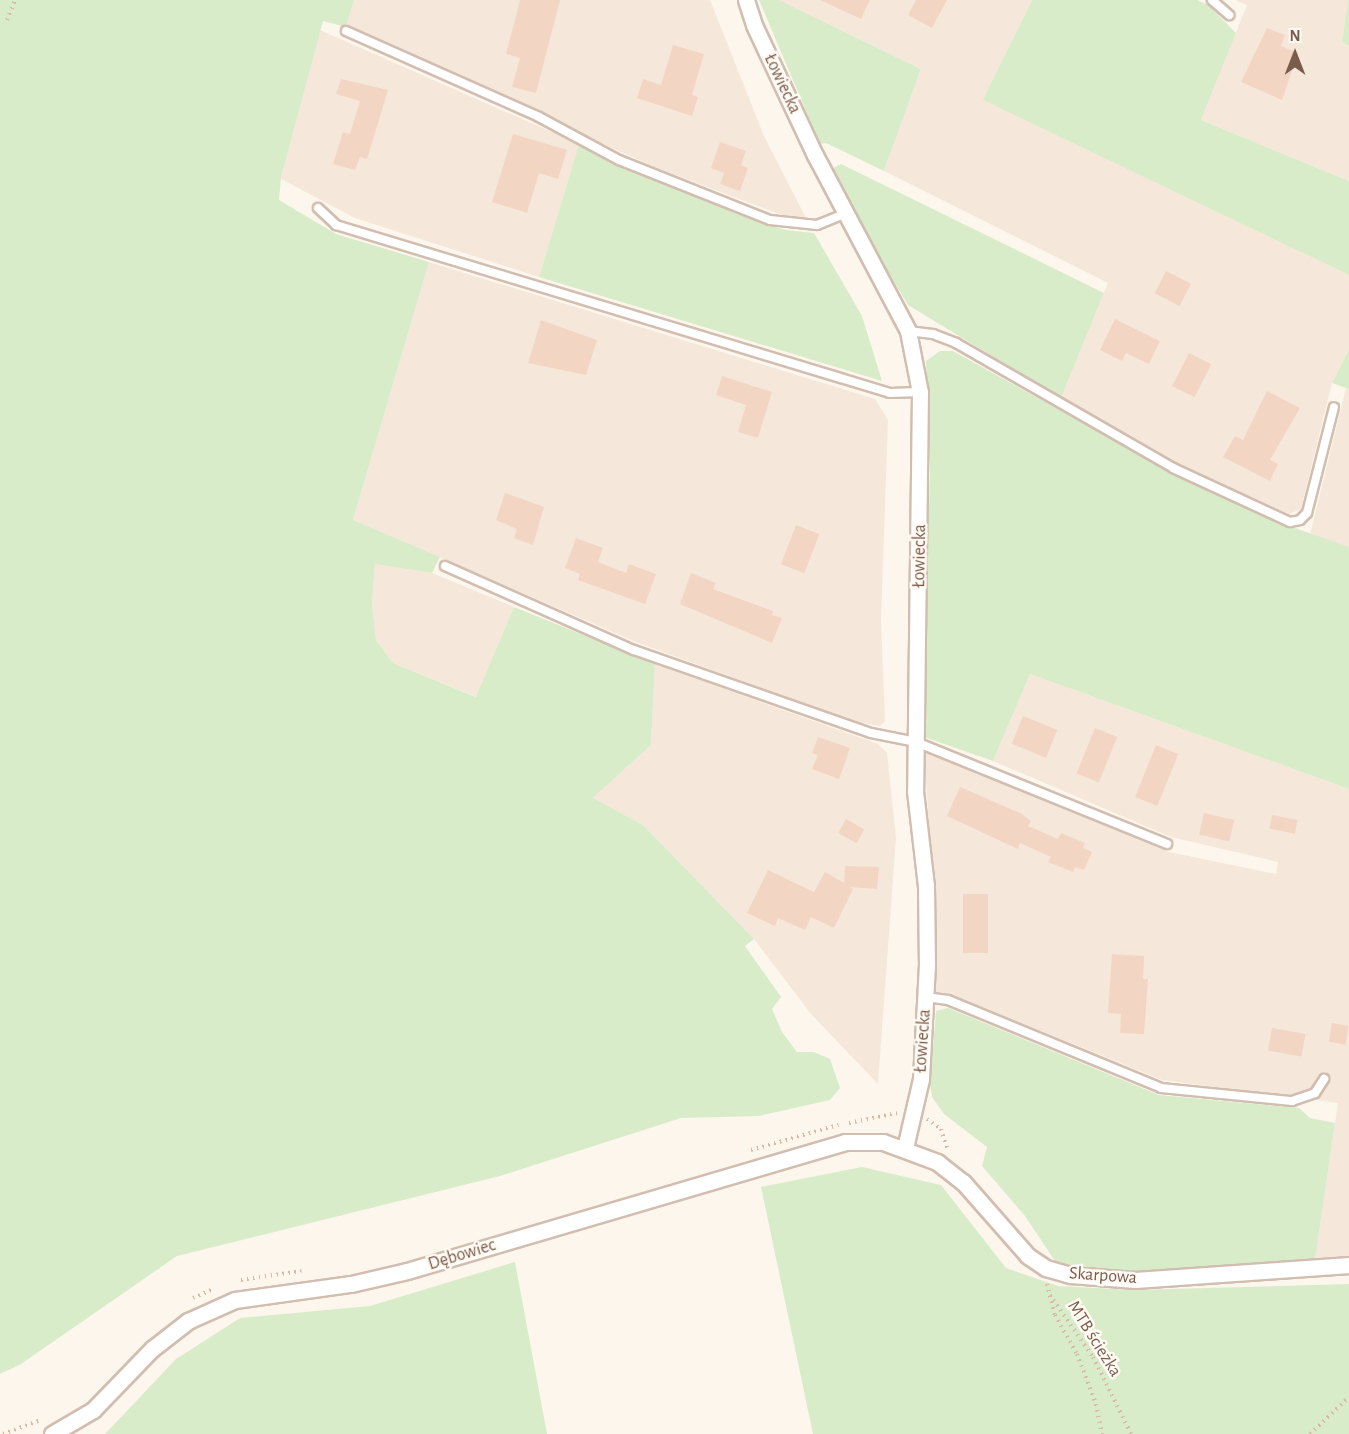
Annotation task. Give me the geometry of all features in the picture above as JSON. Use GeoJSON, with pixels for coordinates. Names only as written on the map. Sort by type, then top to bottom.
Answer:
{"type":"FeatureCollection","features":[{"type":"Feature","properties":{"kind":"street","name":"Łowiecka"},"geometry":{"type":"LineString","coordinates":[[746,0],[754,25],[844,214],[908,331],[920,392],[916,819],[928,906],[926,997],[915,1114],[906,1148]]}},
{"type":"Feature","properties":{"kind":"street","name":"Dębowiec"},"geometry":{"type":"LineString","coordinates":[[52,1434],[93,1410],[152,1349],[179,1327],[235,1300],[351,1284],[407,1271],[830,1144],[862,1140],[906,1148]]}},
{"type":"Feature","properties":{"kind":"street","name":"Skarpowa"},"geometry":{"type":"LineString","coordinates":[[906,1148],[937,1162],[963,1182],[1011,1242],[1046,1268],[1071,1275],[1135,1280],[1349,1265]]}},
{"type":"Feature","properties":{"kind":"lane"},"geometry":{"type":"LineString","coordinates":[[1212,0],[1229,15]]}},
{"type":"Feature","properties":{"kind":"lane"},"geometry":{"type":"LineString","coordinates":[[346,32],[539,117],[619,160],[770,220],[805,226],[844,214]]}},
{"type":"Feature","properties":{"kind":"lane"},"geometry":{"type":"LineString","coordinates":[[318,208],[336,225],[890,393],[920,392]]}},
{"type":"Feature","properties":{"kind":"lane"},"geometry":{"type":"LineString","coordinates":[[908,331],[933,334],[956,343],[1173,468],[1290,522],[1300,520],[1307,513],[1334,407]]}},
{"type":"Feature","properties":{"kind":"lane"},"geometry":{"type":"LineString","coordinates":[[445,566],[634,650],[871,733],[916,742],[1167,844]]}},
{"type":"Feature","properties":{"kind":"lane"},"geometry":{"type":"LineString","coordinates":[[926,997],[948,1000],[1161,1088],[1292,1101],[1315,1093],[1324,1079]]}},
{"type":"Feature","properties":{"kind":"path"},"geometry":{"type":"LineString","coordinates":[[7,20],[15,0]]}},
{"type":"Feature","properties":{"kind":"path"},"geometry":{"type":"LineString","coordinates":[[915,1114],[931,1121],[943,1137]]}},
{"type":"Feature","properties":{"kind":"path"},"geometry":{"type":"LineString","coordinates":[[1046,1268],[1048,1292],[1055,1315],[1077,1354],[1096,1404],[1102,1434]]}},
{"type":"Feature","properties":{"kind":"path","name":"MTB ścieżka"},"geometry":{"type":"LineString","coordinates":[[1048,1292],[1093,1357],[1131,1434]]}},
{"type":"Feature","properties":{"kind":"path"},"geometry":{"type":"LineString","coordinates":[[1310,1434],[1349,1397]]}},
{"type":"Feature","properties":{"kind":"shaded area"},"geometry":{"type":"Polygon","coordinates":[[[354,0],[710,0],[764,136],[807,220],[785,216],[654,167],[346,27],[354,0]]]}},
{"type":"Feature","properties":{"kind":"shaded area"},"geometry":{"type":"Polygon","coordinates":[[[779,0],[1032,0],[984,100],[1349,275],[1349,349],[1332,383],[1301,509],[1289,514],[1172,461],[1061,398],[1108,283],[884,171],[921,69],[779,0]]]}},
{"type":"Feature","properties":{"kind":"shaded area"},"geometry":{"type":"Polygon","coordinates":[[[1235,0],[1348,0],[1342,42],[1349,46],[1349,181],[1201,120],[1247,5],[1235,0]]]}},
{"type":"Feature","properties":{"kind":"shaded area"},"geometry":{"type":"Polygon","coordinates":[[[320,30],[579,144],[539,277],[355,218],[281,179],[320,30]]]}},
{"type":"Feature","properties":{"kind":"shaded area"},"geometry":{"type":"Polygon","coordinates":[[[429,262],[875,399],[888,420],[881,621],[885,721],[880,726],[851,721],[636,642],[353,520],[429,262]]]}},
{"type":"Feature","properties":{"kind":"shaded area"},"geometry":{"type":"Polygon","coordinates":[[[1346,388],[1349,389],[1349,547],[1310,535],[1346,388]]]}},
{"type":"Feature","properties":{"kind":"shaded area"},"geometry":{"type":"Polygon","coordinates":[[[375,564],[432,573],[514,607],[477,697],[393,663],[376,640],[372,603],[375,564]]]}},
{"type":"Feature","properties":{"kind":"shaded area"},"geometry":{"type":"Polygon","coordinates":[[[655,664],[878,744],[887,753],[896,838],[878,1084],[811,1014],[754,939],[643,825],[593,798],[651,745],[655,664]]]}},
{"type":"Feature","properties":{"kind":"shaded area"},"geometry":{"type":"Polygon","coordinates":[[[1030,674],[1349,789],[1349,1259],[1315,1261],[1338,1103],[1162,1080],[950,994],[931,991],[934,902],[924,751],[1169,852],[1276,874],[1278,862],[1171,837],[993,761],[1030,674]]]}},
{"type":"Feature","properties":{"kind":"green space"},"geometry":{"type":"Polygon","coordinates":[[[0,0],[354,0],[346,27],[323,21],[281,178],[279,200],[336,234],[429,262],[353,520],[440,557],[432,573],[375,564],[372,603],[376,640],[393,663],[476,697],[514,607],[655,664],[651,745],[593,798],[643,825],[754,939],[745,946],[781,997],[772,1009],[782,1032],[797,1052],[814,1052],[830,1059],[840,1088],[830,1100],[759,1116],[681,1118],[500,1176],[177,1256],[21,1364],[0,1374],[0,0]]]}},
{"type":"Feature","properties":{"kind":"green space"},"geometry":{"type":"Polygon","coordinates":[[[759,0],[779,0],[921,69],[884,171],[826,143],[820,144],[759,0]]]}},
{"type":"Feature","properties":{"kind":"green space"},"geometry":{"type":"Polygon","coordinates":[[[1032,0],[1197,0],[1208,5],[1236,33],[1201,120],[1349,181],[1349,275],[983,100],[1032,0]]]}},
{"type":"Feature","properties":{"kind":"green space"},"geometry":{"type":"Polygon","coordinates":[[[1349,0],[1349,46],[1342,42],[1349,0]]]}},
{"type":"Feature","properties":{"kind":"green space"},"geometry":{"type":"Polygon","coordinates":[[[579,144],[737,214],[785,230],[814,233],[862,316],[882,381],[539,277],[579,144]]]}},
{"type":"Feature","properties":{"kind":"green space"},"geometry":{"type":"Polygon","coordinates":[[[841,164],[1104,293],[1061,398],[908,305],[861,226],[833,168],[841,164]]]}},
{"type":"Feature","properties":{"kind":"green space"},"geometry":{"type":"Polygon","coordinates":[[[1349,349],[1349,389],[1332,383],[1349,349]]]}},
{"type":"Feature","properties":{"kind":"green space"},"geometry":{"type":"Polygon","coordinates":[[[940,351],[953,351],[1169,471],[1289,526],[1349,547],[1349,789],[1030,674],[993,761],[924,737],[930,464],[926,361],[940,351]]]}},
{"type":"Feature","properties":{"kind":"green space"},"geometry":{"type":"Polygon","coordinates":[[[948,1008],[1159,1095],[1299,1108],[1310,1118],[1335,1123],[1315,1261],[1130,1272],[1081,1269],[1055,1261],[1025,1216],[982,1166],[987,1147],[944,1114],[932,1097],[930,1084],[936,1011],[948,1008]]]}},
{"type":"Feature","properties":{"kind":"green space"},"geometry":{"type":"Polygon","coordinates":[[[862,1167],[941,1185],[1006,1268],[1058,1286],[1134,1290],[1349,1284],[1349,1434],[813,1434],[761,1187],[862,1167]]]}},
{"type":"Feature","properties":{"kind":"green space"},"geometry":{"type":"Polygon","coordinates":[[[515,1262],[547,1434],[105,1434],[176,1359],[240,1318],[370,1306],[515,1262]]]}},
{"type":"Feature","properties":{"kind":"building"},"geometry":{"type":"Polygon","coordinates":[[[520,0],[560,0],[536,93],[512,87],[520,58],[506,54],[520,0]]]}},
{"type":"Feature","properties":{"kind":"building"},"geometry":{"type":"Polygon","coordinates":[[[820,0],[870,0],[861,19],[820,0]]]}},
{"type":"Feature","properties":{"kind":"building"},"geometry":{"type":"Polygon","coordinates":[[[916,0],[947,0],[932,28],[908,15],[916,0]]]}},
{"type":"Feature","properties":{"kind":"building"},"geometry":{"type":"Polygon","coordinates":[[[1267,28],[1285,35],[1281,46],[1298,53],[1282,100],[1241,82],[1267,28]]]}},
{"type":"Feature","properties":{"kind":"building"},"geometry":{"type":"Polygon","coordinates":[[[673,45],[704,54],[692,95],[698,97],[692,116],[637,98],[643,79],[661,85],[673,45]]]}},
{"type":"Feature","properties":{"kind":"building"},"geometry":{"type":"Polygon","coordinates":[[[341,79],[388,90],[367,159],[360,157],[355,170],[333,164],[343,132],[350,134],[360,101],[336,94],[341,79]]]}},
{"type":"Feature","properties":{"kind":"building"},"geometry":{"type":"Polygon","coordinates":[[[513,134],[567,150],[558,179],[539,173],[527,213],[492,202],[513,134]]]}},
{"type":"Feature","properties":{"kind":"building"},"geometry":{"type":"Polygon","coordinates":[[[720,142],[746,151],[741,165],[748,168],[740,191],[720,184],[724,173],[711,168],[720,142]]]}},
{"type":"Feature","properties":{"kind":"building"},"geometry":{"type":"Polygon","coordinates":[[[1166,271],[1191,284],[1180,306],[1155,293],[1166,271]]]}},
{"type":"Feature","properties":{"kind":"building"},"geometry":{"type":"Polygon","coordinates":[[[1115,319],[1160,341],[1149,364],[1126,353],[1122,361],[1100,350],[1115,319]]]}},
{"type":"Feature","properties":{"kind":"building"},"geometry":{"type":"Polygon","coordinates":[[[541,320],[597,340],[586,375],[528,363],[541,320]]]}},
{"type":"Feature","properties":{"kind":"building"},"geometry":{"type":"Polygon","coordinates":[[[1189,353],[1211,364],[1194,397],[1172,386],[1189,353]]]}},
{"type":"Feature","properties":{"kind":"building"},"geometry":{"type":"Polygon","coordinates":[[[722,376],[772,392],[758,438],[738,432],[746,405],[716,395],[722,376]]]}},
{"type":"Feature","properties":{"kind":"building"},"geometry":{"type":"Polygon","coordinates":[[[1267,391],[1300,408],[1270,460],[1278,464],[1270,481],[1223,457],[1235,436],[1243,440],[1267,391]]]}},
{"type":"Feature","properties":{"kind":"building"},"geometry":{"type":"Polygon","coordinates":[[[505,493],[544,507],[533,545],[514,538],[517,529],[496,520],[505,493]]]}},
{"type":"Feature","properties":{"kind":"building"},"geometry":{"type":"Polygon","coordinates":[[[796,525],[819,534],[804,573],[781,564],[796,525]]]}},
{"type":"Feature","properties":{"kind":"building"},"geometry":{"type":"Polygon","coordinates":[[[576,538],[603,548],[598,562],[626,573],[629,564],[656,574],[645,604],[578,580],[580,574],[565,568],[576,538]]]}},
{"type":"Feature","properties":{"kind":"building"},"geometry":{"type":"Polygon","coordinates":[[[691,573],[716,583],[713,589],[773,611],[772,615],[782,618],[772,643],[680,604],[691,573]]]}},
{"type":"Feature","properties":{"kind":"building"},"geometry":{"type":"Polygon","coordinates":[[[1023,716],[1057,730],[1046,758],[1012,744],[1023,716]]]}},
{"type":"Feature","properties":{"kind":"building"},"geometry":{"type":"Polygon","coordinates":[[[1095,728],[1117,737],[1099,782],[1077,773],[1095,728]]]}},
{"type":"Feature","properties":{"kind":"building"},"geometry":{"type":"Polygon","coordinates":[[[818,737],[850,748],[839,779],[812,769],[818,755],[812,753],[818,737]]]}},
{"type":"Feature","properties":{"kind":"building"},"geometry":{"type":"Polygon","coordinates":[[[1156,745],[1178,754],[1157,806],[1135,797],[1156,745]]]}},
{"type":"Feature","properties":{"kind":"building"},"geometry":{"type":"Polygon","coordinates":[[[960,787],[1020,813],[1031,821],[1028,826],[1058,839],[1061,833],[1085,843],[1083,848],[1092,852],[1084,870],[1075,867],[1073,872],[1048,862],[1051,857],[1020,843],[1018,849],[947,816],[960,787]]]}},
{"type":"Feature","properties":{"kind":"building"},"geometry":{"type":"Polygon","coordinates":[[[1204,813],[1234,820],[1229,841],[1199,834],[1204,813]]]}},
{"type":"Feature","properties":{"kind":"building"},"geometry":{"type":"Polygon","coordinates":[[[1272,815],[1298,820],[1295,834],[1269,829],[1272,815]]]}},
{"type":"Feature","properties":{"kind":"building"},"geometry":{"type":"Polygon","coordinates":[[[846,819],[864,829],[857,843],[838,833],[846,819]]]}},
{"type":"Feature","properties":{"kind":"building"},"geometry":{"type":"Polygon","coordinates":[[[845,866],[879,867],[877,889],[849,887],[853,889],[834,928],[811,917],[805,930],[778,918],[775,926],[747,913],[768,870],[814,892],[825,872],[844,883],[845,866]]]}},
{"type":"Feature","properties":{"kind":"building"},"geometry":{"type":"Polygon","coordinates":[[[963,894],[988,894],[988,953],[963,953],[963,894]]]}},
{"type":"Feature","properties":{"kind":"building"},"geometry":{"type":"Polygon","coordinates":[[[1112,954],[1144,956],[1143,979],[1148,979],[1144,1034],[1120,1033],[1121,1014],[1108,1013],[1112,954]]]}},
{"type":"Feature","properties":{"kind":"building"},"geometry":{"type":"Polygon","coordinates":[[[1332,1023],[1349,1026],[1345,1045],[1329,1042],[1332,1023]]]}},
{"type":"Feature","properties":{"kind":"building"},"geometry":{"type":"Polygon","coordinates":[[[1272,1028],[1305,1034],[1301,1057],[1268,1051],[1272,1028]]]}}]}
